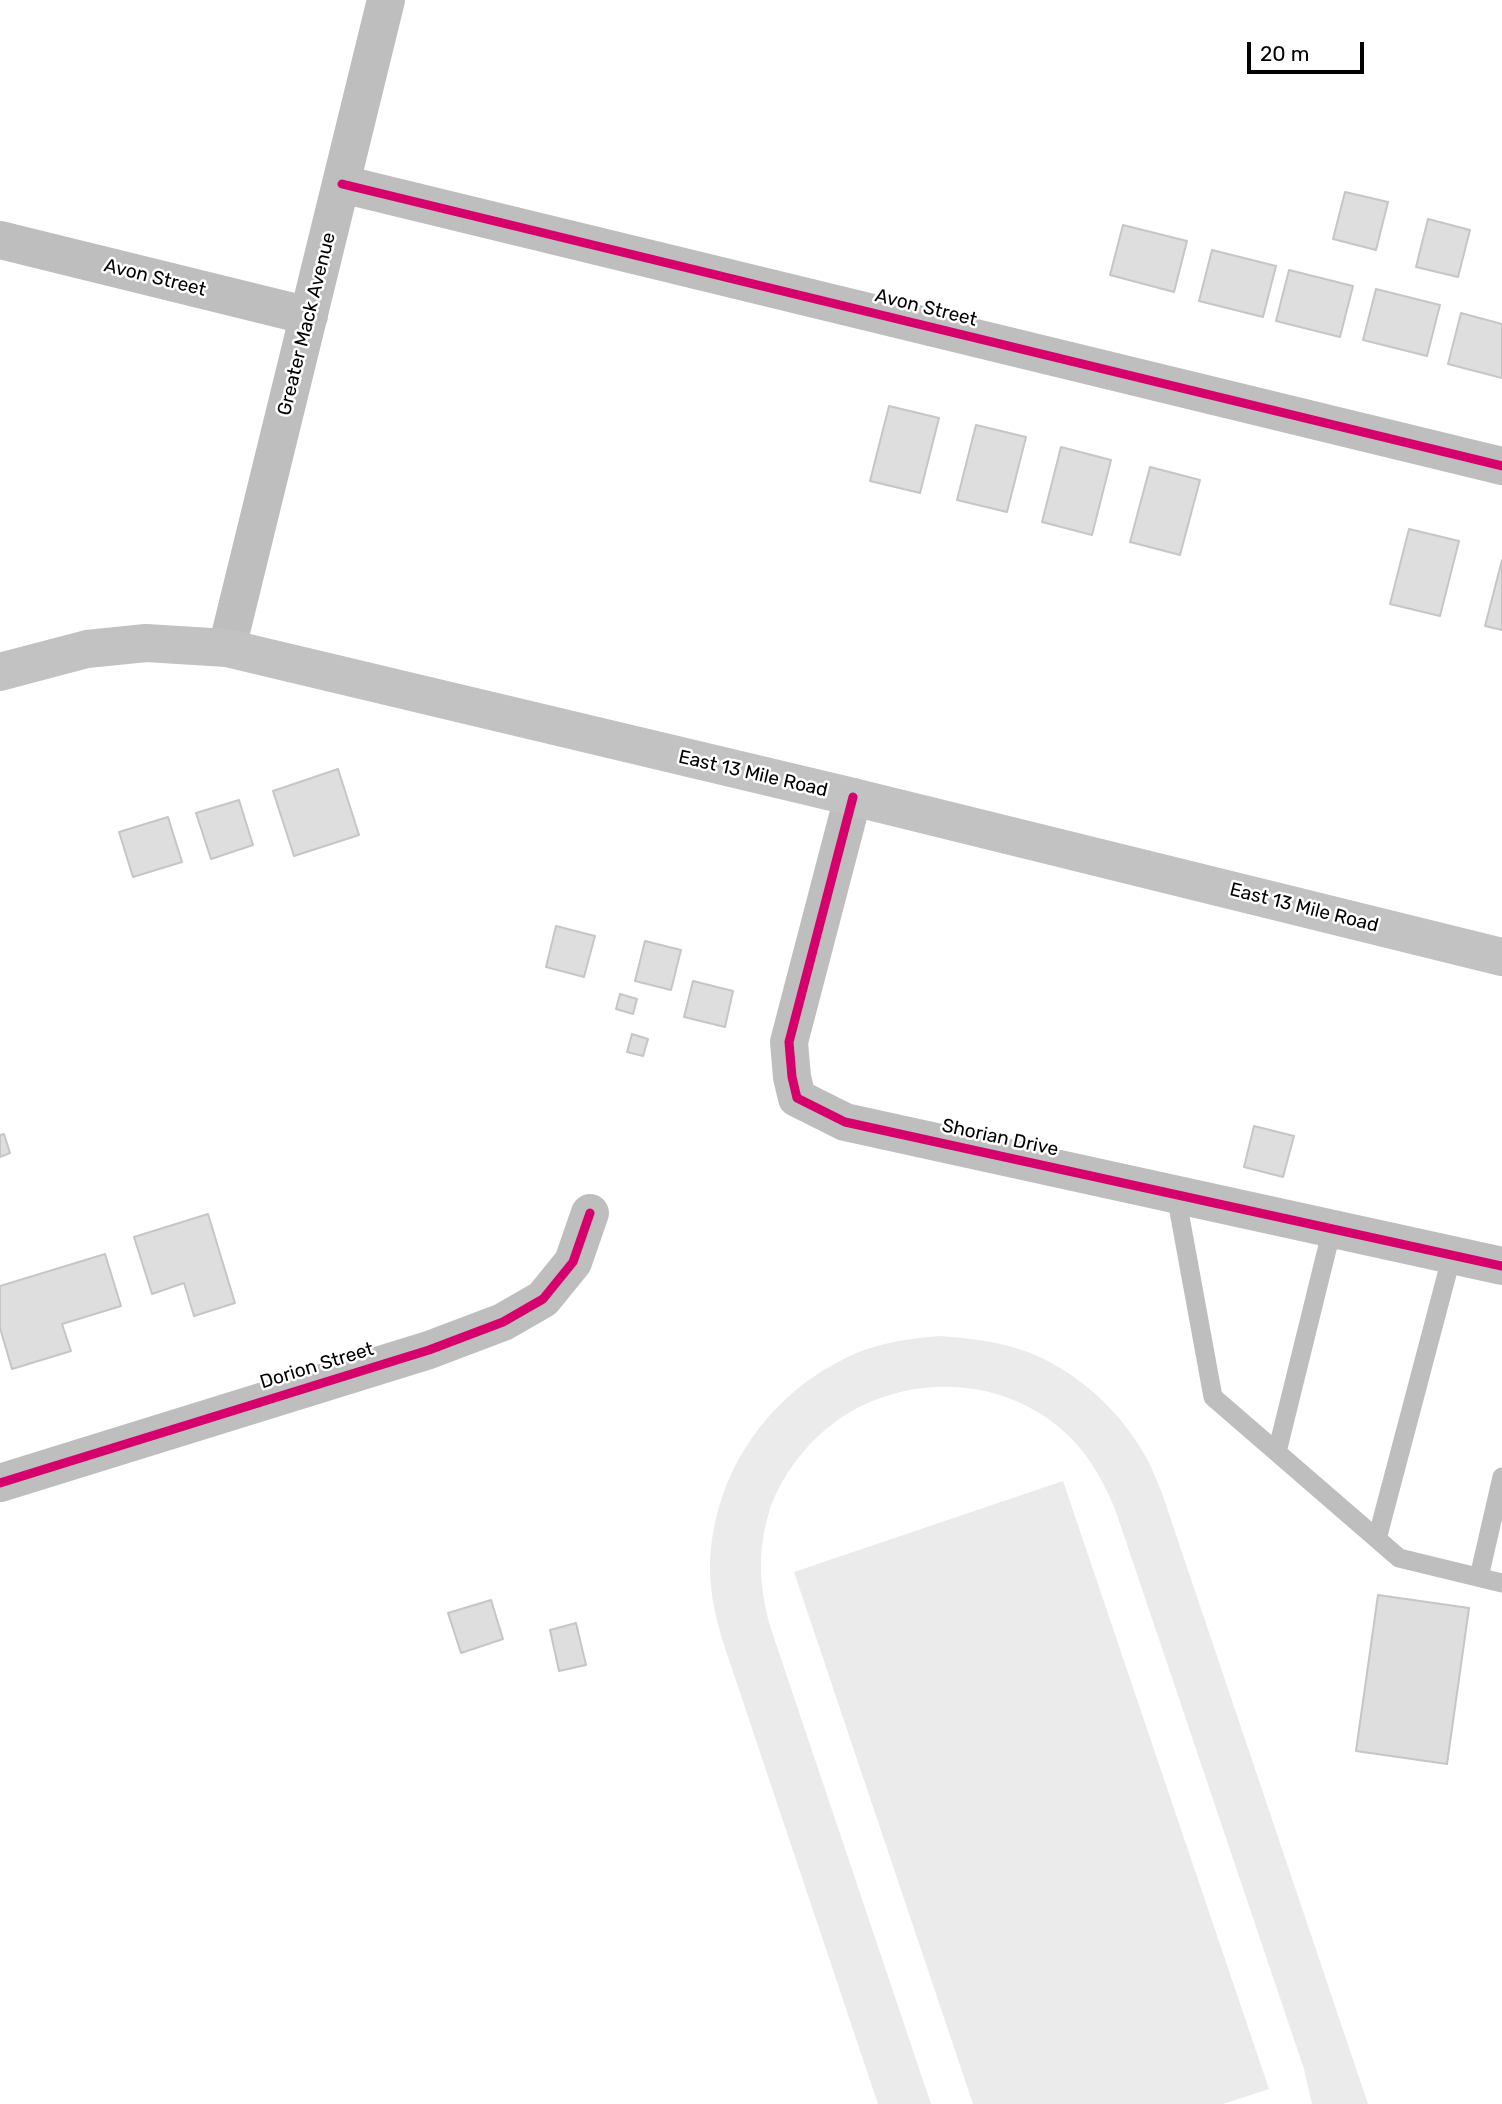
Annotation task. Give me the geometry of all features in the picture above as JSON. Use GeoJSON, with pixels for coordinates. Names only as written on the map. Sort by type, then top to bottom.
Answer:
{"type":"FeatureCollection","features":[{"type":"Feature","properties":{"kind":"main road","name":"East 13 Mile Road"},"geometry":{"type":"LineString","coordinates":[[0,672],[87,649],[146,643],[228,648],[853,797],[1502,957]]}},
{"type":"Feature","properties":{"kind":"street","name":"Greater Mack Avenue"},"geometry":{"type":"LineString","coordinates":[[228,648],[386,0]]}},
{"type":"Feature","properties":{"kind":"street","name":"Avon Street"},"geometry":{"type":"LineString","coordinates":[[342,184],[1502,466]]}},
{"type":"Feature","properties":{"kind":"street","name":"Avon Street"},"geometry":{"type":"LineString","coordinates":[[0,240],[309,316]]}},
{"type":"Feature","properties":{"kind":"street","name":"Shorian Drive"},"geometry":{"type":"LineString","coordinates":[[853,797],[789,1042],[797,1098],[845,1122],[1502,1266]]}},
{"type":"Feature","properties":{"kind":"street","name":"Dorion Street"},"geometry":{"type":"LineString","coordinates":[[0,1483],[429,1350],[503,1322],[543,1298],[573,1262],[590,1213]]}},
{"type":"Feature","properties":{"kind":"lane"},"geometry":{"type":"LineString","coordinates":[[1176,1195],[1213,1397],[1399,1558],[1502,1583]]}},
{"type":"Feature","properties":{"kind":"lane"},"geometry":{"type":"LineString","coordinates":[[1277,1452],[1332,1229]]}},
{"type":"Feature","properties":{"kind":"lane"},"geometry":{"type":"LineString","coordinates":[[1377,1539],[1452,1255]]}},
{"type":"Feature","properties":{"kind":"lane"},"geometry":{"type":"LineString","coordinates":[[1479,1577],[1502,1477]]}},
{"type":"Feature","properties":{"kind":"shaded area"},"geometry":{"type":"Polygon","coordinates":[[[940,1336],[1009,1346],[1051,1363],[1071,1375],[1106,1404],[1147,1459],[1162,1493],[1368,2104],[1312,2104],[1304,2069],[1115,1509],[1096,1471],[1070,1437],[1040,1413],[1006,1397],[971,1389],[934,1387],[898,1393],[863,1405],[831,1425],[804,1451],[787,1474],[774,1498],[762,1544],[762,1585],[770,1626],[931,2104],[878,2104],[723,1642],[714,1606],[710,1569],[713,1533],[722,1498],[736,1465],[754,1435],[777,1407],[804,1384],[834,1364],[867,1349],[903,1340],[940,1336]]]}},
{"type":"Feature","properties":{"kind":"shaded area"},"geometry":{"type":"Polygon","coordinates":[[[1063,1481],[1269,2089],[1223,2104],[973,2104],[794,1572],[1063,1481]]]}},
{"type":"Feature","properties":{"kind":"building"},"geometry":{"type":"Polygon","coordinates":[[[1345,192],[1388,202],[1376,250],[1333,239],[1345,192]]]}},
{"type":"Feature","properties":{"kind":"building"},"geometry":{"type":"Polygon","coordinates":[[[1428,219],[1470,230],[1458,277],[1416,267],[1428,219]]]}},
{"type":"Feature","properties":{"kind":"building"},"geometry":{"type":"Polygon","coordinates":[[[1123,225],[1187,241],[1174,292],[1110,275],[1123,225]]]}},
{"type":"Feature","properties":{"kind":"building"},"geometry":{"type":"Polygon","coordinates":[[[1212,250],[1276,266],[1263,317],[1199,301],[1212,250]]]}},
{"type":"Feature","properties":{"kind":"building"},"geometry":{"type":"Polygon","coordinates":[[[1289,270],[1353,286],[1340,337],[1276,321],[1289,270]]]}},
{"type":"Feature","properties":{"kind":"building"},"geometry":{"type":"Polygon","coordinates":[[[1376,289],[1440,305],[1427,356],[1363,340],[1376,289]]]}},
{"type":"Feature","properties":{"kind":"building"},"geometry":{"type":"Polygon","coordinates":[[[1461,313],[1502,324],[1502,378],[1448,364],[1461,313]]]}},
{"type":"Feature","properties":{"kind":"building"},"geometry":{"type":"Polygon","coordinates":[[[889,406],[939,418],[920,493],[870,481],[889,406]]]}},
{"type":"Feature","properties":{"kind":"building"},"geometry":{"type":"Polygon","coordinates":[[[976,425],[1026,437],[1007,512],[957,500],[976,425]]]}},
{"type":"Feature","properties":{"kind":"building"},"geometry":{"type":"Polygon","coordinates":[[[1061,447],[1111,460],[1092,535],[1042,522],[1061,447]]]}},
{"type":"Feature","properties":{"kind":"building"},"geometry":{"type":"Polygon","coordinates":[[[1150,467],[1200,480],[1180,555],[1130,542],[1150,467]]]}},
{"type":"Feature","properties":{"kind":"building"},"geometry":{"type":"Polygon","coordinates":[[[1409,529],[1459,541],[1440,616],[1390,604],[1409,529]]]}},
{"type":"Feature","properties":{"kind":"building"},"geometry":{"type":"Polygon","coordinates":[[[1502,560],[1502,630],[1485,626],[1502,560]]]}},
{"type":"Feature","properties":{"kind":"building"},"geometry":{"type":"Polygon","coordinates":[[[338,769],[359,835],[294,856],[273,791],[338,769]]]}},
{"type":"Feature","properties":{"kind":"building"},"geometry":{"type":"Polygon","coordinates":[[[239,800],[253,845],[211,859],[196,813],[239,800]]]}},
{"type":"Feature","properties":{"kind":"building"},"geometry":{"type":"Polygon","coordinates":[[[168,817],[182,862],[133,877],[119,832],[168,817]]]}},
{"type":"Feature","properties":{"kind":"building"},"geometry":{"type":"Polygon","coordinates":[[[556,926],[595,936],[584,977],[546,967],[556,926]]]}},
{"type":"Feature","properties":{"kind":"building"},"geometry":{"type":"Polygon","coordinates":[[[645,941],[681,950],[671,990],[635,981],[645,941]]]}},
{"type":"Feature","properties":{"kind":"building"},"geometry":{"type":"Polygon","coordinates":[[[693,981],[733,991],[725,1027],[684,1017],[693,981]]]}},
{"type":"Feature","properties":{"kind":"building"},"geometry":{"type":"Polygon","coordinates":[[[620,994],[637,999],[633,1014],[616,1009],[620,994]]]}},
{"type":"Feature","properties":{"kind":"building"},"geometry":{"type":"Polygon","coordinates":[[[632,1034],[648,1039],[643,1056],[627,1052],[632,1034]]]}},
{"type":"Feature","properties":{"kind":"building"},"geometry":{"type":"Polygon","coordinates":[[[1254,1126],[1294,1136],[1283,1177],[1244,1167],[1254,1126]]]}},
{"type":"Feature","properties":{"kind":"building"},"geometry":{"type":"Polygon","coordinates":[[[4,1134],[10,1153],[0,1157],[0,1135],[4,1134]]]}},
{"type":"Feature","properties":{"kind":"building"},"geometry":{"type":"Polygon","coordinates":[[[208,1214],[235,1303],[194,1316],[184,1283],[152,1294],[134,1237],[208,1214]]]}},
{"type":"Feature","properties":{"kind":"building"},"geometry":{"type":"Polygon","coordinates":[[[105,1254],[121,1306],[62,1324],[71,1351],[12,1369],[0,1328],[0,1286],[105,1254]]]}},
{"type":"Feature","properties":{"kind":"building"},"geometry":{"type":"Polygon","coordinates":[[[1378,1595],[1469,1608],[1447,1764],[1356,1751],[1378,1595]]]}},
{"type":"Feature","properties":{"kind":"building"},"geometry":{"type":"Polygon","coordinates":[[[491,1600],[503,1639],[461,1653],[448,1613],[491,1600]]]}},
{"type":"Feature","properties":{"kind":"building"},"geometry":{"type":"Polygon","coordinates":[[[576,1623],[586,1665],[559,1671],[550,1630],[576,1623]]]}},
{"type":"Feature","properties":{"kind":"cycle path"},"geometry":{"type":"LineString","coordinates":[[342,184],[1502,466]]}},
{"type":"Feature","properties":{"kind":"cycle path"},"geometry":{"type":"LineString","coordinates":[[853,797],[789,1042],[797,1098],[845,1122],[1502,1266]]}},
{"type":"Feature","properties":{"kind":"cycle path"},"geometry":{"type":"LineString","coordinates":[[0,1483],[429,1350],[503,1322],[543,1299],[573,1262],[590,1213]]}}]}
